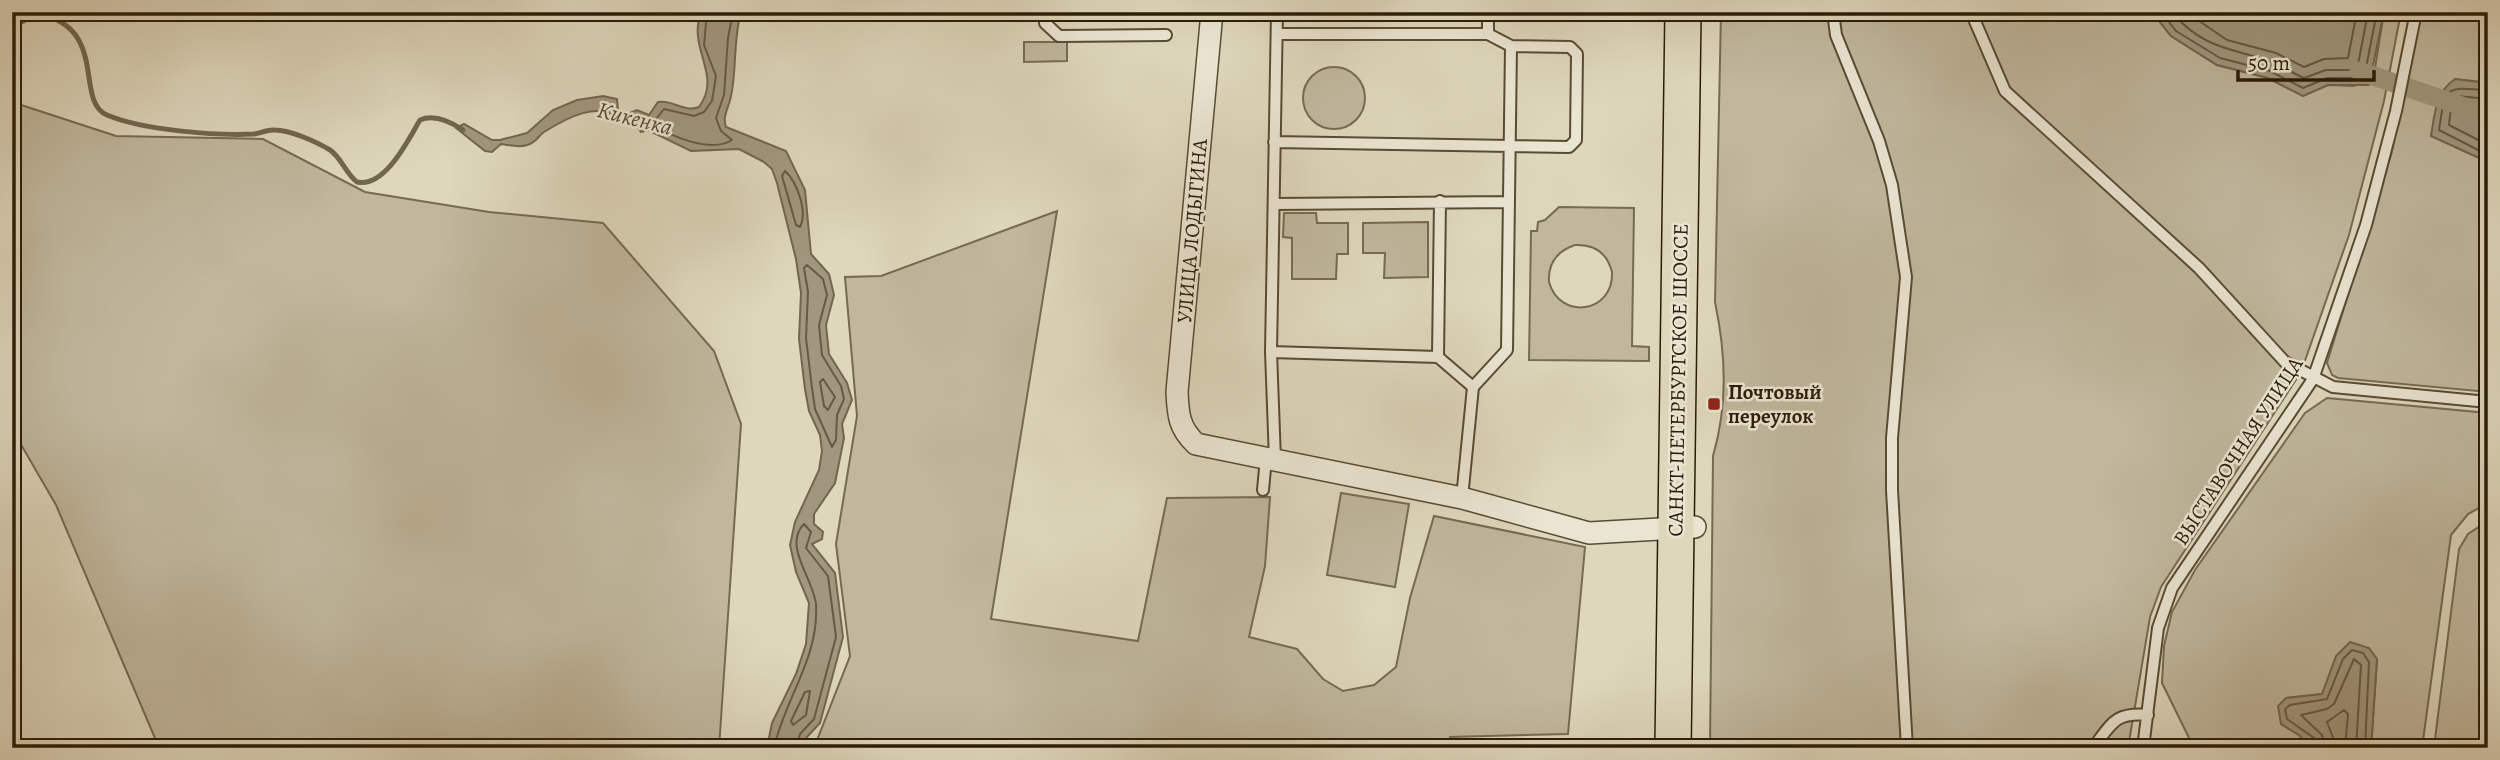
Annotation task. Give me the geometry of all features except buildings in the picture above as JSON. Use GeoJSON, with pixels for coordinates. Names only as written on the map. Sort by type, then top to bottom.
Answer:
{"type":"FeatureCollection","features":[{"type":"Feature","properties":{"kind":"main road","name":"САНКТ-ПЕТЕРБУРГСКОЕ ШОССЕ"},"geometry":{"type":"LineString","coordinates":[[1683,12],[1686,527],[1693,748]]}},
{"type":"Feature","properties":{"kind":"main road","name":"САНКТ-ПЕТЕРБУРГСКОЕ ШОССЕ"},"geometry":{"type":"LineString","coordinates":[[1673,748],[1686,527],[1703,12]]}},
{"type":"Feature","properties":{"kind":"street","name":"УЛИЦА ЛОДЫГИНА"},"geometry":{"type":"LineString","coordinates":[[1212,12],[1177,392],[1178,417],[1184,433],[1196,444],[1270,459]]}},
{"type":"Feature","properties":{"kind":"street"},"geometry":{"type":"LineString","coordinates":[[1270,459],[1462,498],[1589,533],[1686,527]]}},
{"type":"Feature","properties":{"kind":"lane"},"geometry":{"type":"LineString","coordinates":[[1045,12],[1045,23],[1059,36],[1166,35]]}},
{"type":"Feature","properties":{"kind":"lane"},"geometry":{"type":"LineString","coordinates":[[1263,490],[1270,459],[1277,12]]}},
{"type":"Feature","properties":{"kind":"lane"},"geometry":{"type":"LineString","coordinates":[[1488,12],[1489,34]]}},
{"type":"Feature","properties":{"kind":"lane"},"geometry":{"type":"LineString","coordinates":[[1833,12],[1836,35],[1879,141],[1892,185],[1904,255],[1904,321],[1892,438],[1892,489],[1906,748]]}},
{"type":"Feature","properties":{"kind":"lane"},"geometry":{"type":"LineString","coordinates":[[1971,12],[2005,91],[2199,268],[2285,362],[2313,379],[2333,387],[2488,402]]}},
{"type":"Feature","properties":{"kind":"lane","name":"ВЫСТАВОЧНАЯ УЛИЦА"},"geometry":{"type":"LineString","coordinates":[[2143,748],[2158,628],[2172,588],[2313,379],[2366,225],[2396,111],[2416,12]]}},
{"type":"Feature","properties":{"kind":"lane"},"geometry":{"type":"LineString","coordinates":[[1274,142],[1569,147],[1576,140],[1577,54],[1570,47],[1511,46],[1489,34],[1277,34]]}},
{"type":"Feature","properties":{"kind":"lane"},"geometry":{"type":"LineString","coordinates":[[1462,498],[1473,387],[1507,351],[1511,46]]}},
{"type":"Feature","properties":{"kind":"lane"},"geometry":{"type":"LineString","coordinates":[[1438,357],[1440,201]]}},
{"type":"Feature","properties":{"kind":"lane"},"geometry":{"type":"LineString","coordinates":[[1274,204],[1509,202]]}},
{"type":"Feature","properties":{"kind":"lane"},"geometry":{"type":"LineString","coordinates":[[1271,352],[1438,357],[1473,387]]}},
{"type":"Feature","properties":{"kind":"lane"},"geometry":{"type":"LineString","coordinates":[[2093,748],[2115,719],[2127,713],[2148,715]]}},
{"type":"Feature","properties":{"kind":"shaded area"},"geometry":{"type":"Polygon","coordinates":[[[1721,12],[2152,12],[2171,36],[2217,65],[2268,78],[2303,96],[2328,85],[2354,86],[2375,68],[2384,12],[2401,12],[2384,101],[2349,235],[2301,372],[2161,587],[2150,617],[2128,748],[1710,748],[1713,456],[1721,417],[1724,379],[1715,302],[1721,12]]]}},
{"type":"Feature","properties":{"kind":"shaded area"},"geometry":{"type":"Polygon","coordinates":[[[2421,12],[2488,12],[2488,83],[2455,79],[2431,136],[2488,162],[2488,392],[2338,378],[2332,375],[2327,363],[2391,155],[2421,12]]]}},
{"type":"Feature","properties":{"kind":"shaded area"},"geometry":{"type":"Polygon","coordinates":[[[1024,42],[1067,42],[1067,61],[1024,62],[1024,42]]]}},
{"type":"Feature","properties":{"kind":"shaded area"},"geometry":{"type":"Polygon","coordinates":[[[1328,67],[1340,67],[1356,76],[1363,86],[1363,110],[1356,120],[1340,129],[1328,129],[1317,124],[1308,115],[1303,104],[1303,92],[1308,81],[1317,72],[1328,67]]]}},
{"type":"Feature","properties":{"kind":"shaded area"},"geometry":{"type":"Polygon","coordinates":[[[12,102],[116,136],[263,139],[365,192],[489,212],[603,223],[714,351],[741,424],[719,748],[162,748],[157,743],[56,505],[12,429],[12,102]]]}},
{"type":"Feature","properties":{"kind":"shaded area"},"geometry":{"type":"Polygon","coordinates":[[[1559,207],[1634,208],[1632,346],[1649,347],[1649,361],[1529,360],[1531,231],[1537,231],[1538,222],[1545,220],[1559,207]],[[1575,245],[1555,259],[1549,282],[1564,303],[1585,307],[1605,296],[1612,272],[1599,251],[1588,246],[1575,245]]]}},
{"type":"Feature","properties":{"kind":"shaded area"},"geometry":{"type":"Polygon","coordinates":[[[1057,211],[991,619],[1138,641],[1167,498],[1270,497],[1265,566],[1249,637],[1297,649],[1323,679],[1343,691],[1374,685],[1396,667],[1410,598],[1434,516],[1585,547],[1568,734],[1450,737],[1450,748],[814,748],[850,656],[836,544],[857,416],[845,277],[881,276],[1057,211]]]}},
{"type":"Feature","properties":{"kind":"shaded area"},"geometry":{"type":"Polygon","coordinates":[[[1284,213],[1316,213],[1317,223],[1348,223],[1348,254],[1337,254],[1336,279],[1292,279],[1292,238],[1283,237],[1284,213]]]}},
{"type":"Feature","properties":{"kind":"shaded area"},"geometry":{"type":"Polygon","coordinates":[[[1428,222],[1428,277],[1384,278],[1385,253],[1363,253],[1363,223],[1428,222]]]}},
{"type":"Feature","properties":{"kind":"shaded area"},"geometry":{"type":"Polygon","coordinates":[[[2327,398],[2488,413],[2488,503],[2468,514],[2451,535],[2422,748],[2371,748],[2377,660],[2325,689],[2322,694],[2286,698],[2281,724],[2299,735],[2311,748],[2194,748],[2162,683],[2164,646],[2172,612],[2195,570],[2305,413],[2327,398]]]}},
{"type":"Feature","properties":{"kind":"shaded area"},"geometry":{"type":"Polygon","coordinates":[[[1341,493],[1409,504],[1395,587],[1327,575],[1341,493]]]}},
{"type":"Feature","properties":{"kind":"shaded area"},"geometry":{"type":"Polygon","coordinates":[[[2488,521],[2488,745],[2435,739],[2459,549],[2468,534],[2488,521]]]}},
{"type":"Feature","properties":{"kind":"water"},"geometry":{"type":"Polygon","coordinates":[[[701,12],[741,12],[726,127],[786,151],[805,190],[811,254],[829,274],[834,295],[826,325],[829,354],[847,383],[852,400],[842,424],[844,438],[835,483],[814,514],[814,524],[823,532],[822,539],[812,544],[835,573],[843,637],[820,723],[806,738],[803,748],[767,748],[772,723],[796,674],[806,644],[809,603],[796,572],[790,545],[795,522],[819,470],[822,451],[820,435],[809,411],[805,389],[799,339],[801,293],[796,259],[772,169],[739,149],[691,151],[648,130],[641,132],[633,123],[621,122],[613,115],[603,112],[583,113],[544,132],[530,144],[501,144],[492,152],[485,151],[456,128],[464,124],[492,140],[500,140],[527,133],[553,110],[577,100],[603,96],[617,99],[618,110],[625,115],[637,110],[649,115],[658,102],[688,108],[699,107],[707,84],[698,38],[701,12]]]}},
{"type":"Feature","properties":{"kind":"water"},"geometry":{"type":"Polygon","coordinates":[[[2152,12],[2384,12],[2369,85],[2328,85],[2303,96],[2268,78],[2217,65],[2171,36],[2152,12]]]}},
{"type":"Feature","properties":{"kind":"water"},"geometry":{"type":"Polygon","coordinates":[[[2455,79],[2488,83],[2488,162],[2431,136],[2440,97],[2455,79]]]}},
{"type":"Feature","properties":{"kind":"water"},"geometry":{"type":"Polygon","coordinates":[[[2350,642],[2369,648],[2377,659],[2371,748],[2311,748],[2299,735],[2281,724],[2278,706],[2286,698],[2322,694],[2336,656],[2350,642]]]}},
{"type":"Feature","properties":{"kind":"waterway","name":"Кикенка"},"geometry":{"type":"LineString","coordinates":[[12,26],[39,14],[61,22],[75,34],[83,48],[92,95],[97,107],[107,115],[139,125],[200,133],[254,134],[272,130],[288,132],[330,150],[357,182],[377,178],[386,170],[420,120],[437,118],[463,130]]}},
{"type":"Feature","properties":{"kind":"waterway"},"geometry":{"type":"LineString","coordinates":[[2359,71],[2488,115]]}},
{"type":"Feature","properties":{"kind":"place","name":"Почтовый переулок"},"geometry":{"type":"Point","coordinates":[1714,404]}}]}
